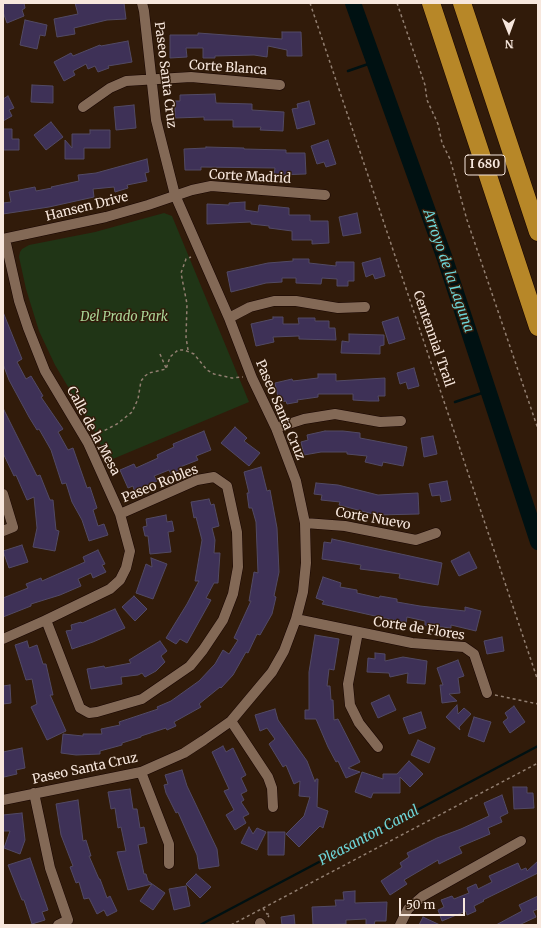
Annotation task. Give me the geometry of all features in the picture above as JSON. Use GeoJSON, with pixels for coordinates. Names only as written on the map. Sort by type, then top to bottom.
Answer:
{"type":"FeatureCollection","features":[{"type":"Feature","properties":{"kind":"highway","name":"I 680"},"geometry":{"type":"LineString","coordinates":[[431,3],[538,327]]}},
{"type":"Feature","properties":{"kind":"highway","name":"I 680"},"geometry":{"type":"LineString","coordinates":[[462,3],[538,232]]}},
{"type":"Feature","properties":{"kind":"street","name":"Paseo Santa Cruz"},"geometry":{"type":"LineString","coordinates":[[3,800],[141,772],[184,753],[231,721],[272,672],[284,651],[296,619],[303,592],[306,563],[306,523],[296,481],[276,428],[250,375],[228,318],[175,195],[156,120],[142,3]]}},
{"type":"Feature","properties":{"kind":"street","name":"Corte Blanca"},"geometry":{"type":"LineString","coordinates":[[83,107],[118,83],[126,81],[191,77],[280,85]]}},
{"type":"Feature","properties":{"kind":"street","name":"Corte Madrid"},"geometry":{"type":"LineString","coordinates":[[175,195],[211,186],[325,195]]}},
{"type":"Feature","properties":{"kind":"street","name":"Hansen Drive"},"geometry":{"type":"LineString","coordinates":[[4,239],[106,217],[148,206],[175,195]]}},
{"type":"Feature","properties":{"kind":"street","name":"Calle de la Mesa"},"geometry":{"type":"LineString","coordinates":[[3,639],[110,589],[120,580],[126,568],[130,551],[120,514],[86,440],[46,371],[28,328],[19,301],[4,239]]}},
{"type":"Feature","properties":{"kind":"street"},"geometry":{"type":"LineString","coordinates":[[228,318],[250,307],[274,301],[296,301],[338,308],[365,307]]}},
{"type":"Feature","properties":{"kind":"street"},"geometry":{"type":"LineString","coordinates":[[276,428],[304,419],[335,414],[380,422],[401,421]]}},
{"type":"Feature","properties":{"kind":"street","name":"Paseo Robles"},"geometry":{"type":"LineString","coordinates":[[46,620],[80,708],[89,712],[96,712],[142,699],[190,666],[203,650],[223,620],[233,594],[238,567],[237,532],[227,486],[214,478],[197,480],[120,514]]}},
{"type":"Feature","properties":{"kind":"street"},"geometry":{"type":"LineString","coordinates":[[3,494],[13,528],[3,531]]}},
{"type":"Feature","properties":{"kind":"street","name":"Corte Nuevo"},"geometry":{"type":"LineString","coordinates":[[306,523],[345,526],[416,540],[436,533]]}},
{"type":"Feature","properties":{"kind":"street","name":"Corte de Flores"},"geometry":{"type":"LineString","coordinates":[[296,619],[412,643],[464,647],[474,654],[487,693]]}},
{"type":"Feature","properties":{"kind":"street"},"geometry":{"type":"LineString","coordinates":[[358,632],[348,684],[350,705],[359,723],[378,747]]}},
{"type":"Feature","properties":{"kind":"street"},"geometry":{"type":"LineString","coordinates":[[231,721],[268,777],[272,788],[272,807]]}},
{"type":"Feature","properties":{"kind":"street"},"geometry":{"type":"LineString","coordinates":[[141,772],[168,844],[169,864]]}},
{"type":"Feature","properties":{"kind":"street"},"geometry":{"type":"LineString","coordinates":[[34,793],[50,868],[68,920],[58,925]]}},
{"type":"Feature","properties":{"kind":"street"},"geometry":{"type":"LineString","coordinates":[[400,925],[408,909],[423,896],[521,841]]}},
{"type":"Feature","properties":{"kind":"path","name":"Centennial Trail"},"geometry":{"type":"LineString","coordinates":[[310,3],[538,681]]}},
{"type":"Feature","properties":{"kind":"path"},"geometry":{"type":"LineString","coordinates":[[397,3],[425,85],[427,100],[438,124],[442,143],[450,159],[467,220],[538,429]]}},
{"type":"Feature","properties":{"kind":"path"},"geometry":{"type":"LineString","coordinates":[[188,351],[186,337],[187,304],[182,273],[186,259],[200,252]]}},
{"type":"Feature","properties":{"kind":"path"},"geometry":{"type":"LineString","coordinates":[[86,440],[125,419],[136,406],[141,381],[149,373],[164,370],[173,353],[178,350],[188,351],[194,354],[207,370],[214,374],[232,378],[250,375]]}},
{"type":"Feature","properties":{"kind":"path"},"geometry":{"type":"LineString","coordinates":[[160,354],[166,368]]}},
{"type":"Feature","properties":{"kind":"path"},"geometry":{"type":"LineString","coordinates":[[487,693],[538,704]]}},
{"type":"Feature","properties":{"kind":"path"},"geometry":{"type":"LineString","coordinates":[[231,925],[538,763]]}},
{"type":"Feature","properties":{"kind":"green space","name":"Del Prado Park"},"geometry":{"type":"Polygon","coordinates":[[[164,213],[172,216],[249,402],[108,461],[95,432],[55,365],[39,331],[26,289],[19,257],[20,252],[29,245],[95,232],[164,213]]]}},
{"type":"Feature","properties":{"kind":"building"},"geometry":{"type":"Polygon","coordinates":[[[24,3],[25,8],[22,10],[24,16],[7,23],[3,12],[3,4],[24,3]]]}},
{"type":"Feature","properties":{"kind":"building"},"geometry":{"type":"Polygon","coordinates":[[[75,3],[124,3],[126,19],[107,20],[74,28],[75,34],[57,37],[54,19],[78,14],[75,3]]]}},
{"type":"Feature","properties":{"kind":"building"},"geometry":{"type":"Polygon","coordinates":[[[25,20],[47,25],[45,36],[40,35],[37,49],[20,45],[25,20]]]}},
{"type":"Feature","properties":{"kind":"building"},"geometry":{"type":"Polygon","coordinates":[[[282,32],[301,32],[302,56],[287,56],[287,50],[268,46],[267,57],[254,55],[215,56],[215,58],[203,58],[203,48],[186,48],[187,57],[170,58],[170,35],[198,35],[198,33],[282,39],[282,32]]]}},
{"type":"Feature","properties":{"kind":"building"},"geometry":{"type":"Polygon","coordinates":[[[128,41],[132,62],[108,66],[109,68],[98,72],[95,66],[88,69],[86,64],[73,71],[75,75],[64,81],[54,62],[71,53],[73,56],[100,45],[128,41]]]}},
{"type":"Feature","properties":{"kind":"building"},"geometry":{"type":"Polygon","coordinates":[[[32,85],[53,86],[53,103],[31,102],[32,85]]]}},
{"type":"Feature","properties":{"kind":"building"},"geometry":{"type":"Polygon","coordinates":[[[215,94],[216,103],[252,104],[252,110],[284,112],[283,131],[260,130],[261,127],[233,127],[233,120],[204,120],[204,117],[175,118],[175,101],[180,101],[180,95],[215,94]]]}},
{"type":"Feature","properties":{"kind":"building"},"geometry":{"type":"Polygon","coordinates":[[[8,96],[14,108],[9,110],[12,116],[3,121],[3,99],[8,96]]]}},
{"type":"Feature","properties":{"kind":"building"},"geometry":{"type":"Polygon","coordinates":[[[309,101],[315,124],[297,129],[292,109],[298,108],[297,104],[309,101]]]}},
{"type":"Feature","properties":{"kind":"building"},"geometry":{"type":"Polygon","coordinates":[[[134,105],[136,128],[116,130],[114,107],[134,105]]]}},
{"type":"Feature","properties":{"kind":"building"},"geometry":{"type":"Polygon","coordinates":[[[51,122],[63,137],[46,150],[34,135],[51,122]]]}},
{"type":"Feature","properties":{"kind":"building"},"geometry":{"type":"Polygon","coordinates":[[[3,129],[12,129],[12,139],[19,139],[19,150],[3,150],[3,129]]]}},
{"type":"Feature","properties":{"kind":"building"},"geometry":{"type":"Polygon","coordinates":[[[90,130],[110,130],[110,148],[84,148],[84,159],[65,159],[65,140],[72,148],[72,134],[90,134],[90,130]]]}},
{"type":"Feature","properties":{"kind":"building"},"geometry":{"type":"Polygon","coordinates":[[[328,140],[336,164],[326,167],[324,162],[317,164],[311,146],[328,140]]]}},
{"type":"Feature","properties":{"kind":"building"},"geometry":{"type":"Polygon","coordinates":[[[206,147],[286,150],[286,153],[305,153],[306,174],[274,175],[275,168],[201,167],[201,170],[185,170],[184,149],[206,147]]]}},
{"type":"Feature","properties":{"kind":"building"},"geometry":{"type":"Polygon","coordinates":[[[147,159],[149,172],[145,173],[147,181],[127,185],[128,188],[115,192],[114,187],[93,189],[94,197],[49,207],[3,214],[3,203],[11,202],[9,192],[35,187],[36,191],[52,188],[51,187],[79,181],[78,175],[96,173],[147,159]]]}},
{"type":"Feature","properties":{"kind":"building"},"geometry":{"type":"Polygon","coordinates":[[[245,202],[245,210],[258,212],[259,205],[289,208],[289,215],[310,215],[310,221],[328,221],[329,243],[312,244],[312,240],[292,240],[292,231],[269,228],[269,226],[251,224],[251,222],[207,224],[207,204],[229,205],[229,203],[245,202]]]}},
{"type":"Feature","properties":{"kind":"building"},"geometry":{"type":"Polygon","coordinates":[[[357,213],[361,233],[343,236],[339,217],[357,213]]]}},
{"type":"Feature","properties":{"kind":"building"},"geometry":{"type":"Polygon","coordinates":[[[380,258],[385,276],[375,279],[373,274],[366,277],[362,263],[380,258]]]}},
{"type":"Feature","properties":{"kind":"building"},"geometry":{"type":"Polygon","coordinates":[[[293,259],[309,259],[309,263],[336,266],[336,262],[354,262],[354,281],[348,281],[348,286],[337,286],[337,279],[322,278],[321,284],[296,283],[296,278],[282,278],[282,282],[266,283],[231,292],[227,272],[268,263],[293,261],[293,259]]]}},
{"type":"Feature","properties":{"kind":"building"},"geometry":{"type":"Polygon","coordinates":[[[3,312],[22,359],[17,362],[26,379],[31,376],[43,396],[41,397],[63,429],[58,432],[68,450],[73,448],[87,488],[90,487],[97,508],[93,510],[98,526],[104,524],[108,535],[89,541],[82,520],[72,502],[66,483],[62,484],[51,450],[39,429],[37,430],[29,417],[9,380],[3,364],[3,312]]]}},
{"type":"Feature","properties":{"kind":"building"},"geometry":{"type":"Polygon","coordinates":[[[273,317],[283,317],[283,324],[299,324],[298,318],[315,318],[315,321],[329,321],[329,328],[335,328],[336,340],[299,339],[299,336],[273,337],[274,342],[256,346],[251,324],[273,319],[273,317]]]}},
{"type":"Feature","properties":{"kind":"building"},"geometry":{"type":"Polygon","coordinates":[[[398,317],[405,339],[389,344],[382,322],[398,317]]]}},
{"type":"Feature","properties":{"kind":"building"},"geometry":{"type":"Polygon","coordinates":[[[349,334],[384,335],[384,345],[380,346],[380,354],[341,353],[342,341],[349,342],[349,334]]]}},
{"type":"Feature","properties":{"kind":"building"},"geometry":{"type":"Polygon","coordinates":[[[414,368],[419,386],[408,389],[406,382],[400,384],[397,373],[414,368]]]}},
{"type":"Feature","properties":{"kind":"building"},"geometry":{"type":"Polygon","coordinates":[[[318,374],[336,374],[336,381],[385,378],[385,396],[378,396],[379,401],[369,401],[353,400],[353,394],[318,394],[318,397],[297,400],[298,402],[287,404],[286,401],[279,402],[275,383],[292,379],[293,381],[318,378],[318,374]]]}},
{"type":"Feature","properties":{"kind":"building"},"geometry":{"type":"Polygon","coordinates":[[[3,408],[37,476],[40,475],[50,500],[53,500],[56,530],[59,531],[55,551],[33,547],[37,528],[34,497],[27,500],[16,475],[14,476],[3,453],[3,408]]]}},
{"type":"Feature","properties":{"kind":"building"},"geometry":{"type":"Polygon","coordinates":[[[235,427],[247,438],[244,441],[260,453],[249,466],[221,443],[235,427]]]}},
{"type":"Feature","properties":{"kind":"building"},"geometry":{"type":"Polygon","coordinates":[[[204,431],[211,450],[196,456],[198,460],[180,467],[181,469],[171,474],[169,470],[154,476],[157,481],[146,486],[134,490],[133,486],[128,488],[120,470],[134,464],[136,468],[158,458],[157,455],[174,447],[173,444],[204,431]]]}},
{"type":"Feature","properties":{"kind":"building"},"geometry":{"type":"Polygon","coordinates":[[[325,431],[360,433],[360,438],[407,447],[403,466],[383,462],[382,466],[365,462],[367,456],[347,454],[347,452],[321,452],[304,455],[301,442],[308,440],[307,435],[325,431]]]}},
{"type":"Feature","properties":{"kind":"building"},"geometry":{"type":"Polygon","coordinates":[[[433,436],[437,454],[424,457],[421,438],[433,436]]]}},
{"type":"Feature","properties":{"kind":"building"},"geometry":{"type":"Polygon","coordinates":[[[261,467],[267,491],[270,490],[277,528],[279,572],[274,596],[276,597],[272,614],[260,635],[257,634],[248,653],[246,652],[233,675],[221,688],[220,687],[199,704],[201,707],[174,722],[176,726],[167,730],[166,728],[141,736],[122,743],[122,745],[100,751],[100,754],[76,755],[61,753],[63,734],[83,736],[83,734],[102,734],[101,729],[120,725],[119,722],[158,709],[157,707],[171,701],[199,681],[215,664],[223,650],[229,654],[238,640],[234,638],[251,601],[249,601],[254,572],[258,573],[256,522],[252,508],[249,508],[247,493],[249,493],[244,472],[261,467]]]}},
{"type":"Feature","properties":{"kind":"building"},"geometry":{"type":"Polygon","coordinates":[[[447,481],[451,500],[441,502],[440,495],[432,496],[429,484],[447,481]]]}},
{"type":"Feature","properties":{"kind":"building"},"geometry":{"type":"Polygon","coordinates":[[[316,483],[338,485],[378,495],[418,493],[419,514],[377,515],[339,505],[340,502],[321,500],[322,495],[314,494],[316,483]]]}},
{"type":"Feature","properties":{"kind":"building"},"geometry":{"type":"Polygon","coordinates":[[[209,499],[211,505],[214,504],[219,526],[212,528],[215,540],[214,553],[220,553],[218,583],[214,583],[206,598],[211,600],[187,643],[180,639],[176,644],[166,638],[199,581],[195,581],[202,540],[196,517],[194,518],[191,502],[209,499]]]}},
{"type":"Feature","properties":{"kind":"building"},"geometry":{"type":"Polygon","coordinates":[[[166,515],[167,522],[172,521],[174,531],[168,532],[171,552],[150,554],[148,536],[145,536],[143,527],[147,526],[146,519],[166,515]]]}},
{"type":"Feature","properties":{"kind":"building"},"geometry":{"type":"Polygon","coordinates":[[[332,539],[442,563],[438,585],[399,578],[400,574],[360,569],[361,565],[322,559],[324,542],[331,543],[332,539]]]}},
{"type":"Feature","properties":{"kind":"building"},"geometry":{"type":"Polygon","coordinates":[[[22,545],[28,562],[9,568],[3,551],[22,545]]]}},
{"type":"Feature","properties":{"kind":"building"},"geometry":{"type":"Polygon","coordinates":[[[98,550],[105,564],[102,565],[106,572],[93,578],[91,573],[78,579],[81,586],[60,595],[31,604],[31,606],[3,617],[3,598],[28,588],[26,584],[41,578],[42,581],[85,562],[83,557],[98,550]]]}},
{"type":"Feature","properties":{"kind":"building"},"geometry":{"type":"Polygon","coordinates":[[[469,552],[477,568],[459,576],[451,561],[469,552]]]}},
{"type":"Feature","properties":{"kind":"building"},"geometry":{"type":"Polygon","coordinates":[[[151,558],[167,564],[153,599],[136,593],[146,564],[152,567],[151,558]]]}},
{"type":"Feature","properties":{"kind":"building"},"geometry":{"type":"Polygon","coordinates":[[[323,577],[341,583],[340,587],[357,590],[357,593],[379,598],[380,596],[397,599],[397,602],[465,611],[465,607],[481,611],[476,631],[451,625],[451,628],[425,625],[425,621],[407,617],[406,623],[322,604],[324,601],[316,598],[323,577]]]}},
{"type":"Feature","properties":{"kind":"building"},"geometry":{"type":"Polygon","coordinates":[[[134,596],[147,609],[135,621],[122,607],[134,596]]]}},
{"type":"Feature","properties":{"kind":"building"},"geometry":{"type":"Polygon","coordinates":[[[115,609],[125,628],[93,642],[72,649],[66,631],[72,630],[71,625],[82,623],[115,609]]]}},
{"type":"Feature","properties":{"kind":"building"},"geometry":{"type":"Polygon","coordinates":[[[315,635],[339,639],[334,670],[329,669],[327,686],[330,686],[331,700],[333,700],[334,720],[338,719],[360,762],[348,768],[360,772],[346,778],[338,761],[336,762],[328,747],[316,719],[305,719],[305,710],[309,710],[309,672],[315,635]]]}},
{"type":"Feature","properties":{"kind":"building"},"geometry":{"type":"Polygon","coordinates":[[[502,637],[504,651],[487,654],[484,641],[502,637]]]}},
{"type":"Feature","properties":{"kind":"building"},"geometry":{"type":"Polygon","coordinates":[[[27,641],[29,648],[37,645],[43,664],[46,664],[53,695],[50,695],[66,731],[47,740],[31,707],[37,704],[32,679],[26,680],[15,645],[27,641]]]}},
{"type":"Feature","properties":{"kind":"building"},"geometry":{"type":"Polygon","coordinates":[[[160,641],[167,651],[161,656],[165,662],[156,671],[145,677],[142,673],[138,675],[121,677],[122,684],[91,689],[87,669],[104,666],[105,668],[131,663],[129,660],[160,641]]]}},
{"type":"Feature","properties":{"kind":"building"},"geometry":{"type":"Polygon","coordinates":[[[375,653],[385,654],[385,661],[403,657],[427,661],[425,684],[407,683],[408,673],[390,677],[389,673],[367,672],[368,658],[375,659],[375,653]]]}},
{"type":"Feature","properties":{"kind":"building"},"geometry":{"type":"Polygon","coordinates":[[[458,660],[464,676],[458,678],[460,693],[449,694],[457,701],[442,703],[440,685],[443,685],[437,668],[458,660]]]}},
{"type":"Feature","properties":{"kind":"building"},"geometry":{"type":"Polygon","coordinates":[[[10,685],[11,703],[3,704],[3,686],[10,685]]]}},
{"type":"Feature","properties":{"kind":"building"},"geometry":{"type":"Polygon","coordinates":[[[389,695],[396,710],[378,718],[371,703],[389,695]]]}},
{"type":"Feature","properties":{"kind":"building"},"geometry":{"type":"Polygon","coordinates":[[[457,705],[458,714],[464,708],[471,714],[459,727],[460,730],[446,717],[457,705]]]}},
{"type":"Feature","properties":{"kind":"building"},"geometry":{"type":"Polygon","coordinates":[[[514,706],[525,722],[510,733],[503,722],[508,718],[505,713],[514,706]]]}},
{"type":"Feature","properties":{"kind":"building"},"geometry":{"type":"Polygon","coordinates":[[[275,709],[278,720],[307,761],[315,782],[316,779],[318,779],[317,807],[328,811],[323,828],[320,826],[299,847],[286,834],[304,816],[310,797],[299,796],[300,781],[294,784],[286,765],[283,767],[269,744],[275,739],[267,728],[260,731],[255,715],[275,709]]]}},
{"type":"Feature","properties":{"kind":"building"},"geometry":{"type":"Polygon","coordinates":[[[421,712],[426,728],[409,734],[403,718],[421,712]]]}},
{"type":"Feature","properties":{"kind":"building"},"geometry":{"type":"Polygon","coordinates":[[[474,717],[491,722],[484,742],[468,736],[474,717]]]}},
{"type":"Feature","properties":{"kind":"building"},"geometry":{"type":"Polygon","coordinates":[[[418,740],[435,748],[429,763],[411,755],[418,740]]]}},
{"type":"Feature","properties":{"kind":"building"},"geometry":{"type":"Polygon","coordinates":[[[223,746],[226,752],[233,748],[246,775],[241,778],[247,791],[241,794],[244,800],[241,802],[249,814],[243,817],[246,823],[235,830],[226,815],[234,810],[224,791],[229,789],[212,752],[223,746]]]}},
{"type":"Feature","properties":{"kind":"building"},"geometry":{"type":"Polygon","coordinates":[[[22,748],[25,768],[16,770],[17,774],[4,777],[3,752],[22,748]]]}},
{"type":"Feature","properties":{"kind":"building"},"geometry":{"type":"Polygon","coordinates":[[[409,761],[423,774],[410,787],[400,777],[400,793],[373,793],[371,798],[355,792],[362,772],[383,779],[383,774],[397,774],[409,761]]]}},
{"type":"Feature","properties":{"kind":"building"},"geometry":{"type":"Polygon","coordinates":[[[182,770],[187,786],[217,849],[219,866],[199,869],[197,855],[178,812],[176,813],[166,793],[164,785],[168,784],[165,775],[182,770]]]}},
{"type":"Feature","properties":{"kind":"building"},"geometry":{"type":"Polygon","coordinates":[[[513,787],[527,787],[527,793],[533,793],[534,808],[514,809],[513,787]]]}},
{"type":"Feature","properties":{"kind":"building"},"geometry":{"type":"Polygon","coordinates":[[[130,789],[133,809],[137,809],[140,828],[144,827],[147,843],[138,845],[144,874],[146,874],[148,881],[165,893],[153,910],[140,901],[152,884],[128,890],[117,852],[126,851],[121,827],[118,828],[115,808],[111,809],[108,792],[130,789]]]}},
{"type":"Feature","properties":{"kind":"building"},"geometry":{"type":"Polygon","coordinates":[[[502,795],[508,813],[500,817],[502,822],[488,828],[490,834],[459,847],[462,853],[439,864],[438,860],[404,880],[407,884],[390,895],[381,881],[402,867],[400,863],[409,857],[407,853],[437,838],[489,816],[484,803],[502,795]]]}},
{"type":"Feature","properties":{"kind":"building"},"geometry":{"type":"Polygon","coordinates":[[[78,800],[83,841],[86,840],[91,856],[89,856],[107,898],[110,896],[117,911],[107,916],[104,910],[97,914],[89,898],[84,899],[79,882],[76,883],[70,867],[73,866],[61,835],[56,804],[78,800]]]}},
{"type":"Feature","properties":{"kind":"building"},"geometry":{"type":"Polygon","coordinates":[[[22,813],[25,840],[20,854],[4,848],[10,831],[3,831],[3,815],[22,813]]]}},
{"type":"Feature","properties":{"kind":"building"},"geometry":{"type":"Polygon","coordinates":[[[249,827],[253,834],[257,828],[266,832],[257,850],[241,843],[249,827]]]}},
{"type":"Feature","properties":{"kind":"building"},"geometry":{"type":"Polygon","coordinates":[[[268,832],[285,832],[284,855],[268,855],[268,832]]]}},
{"type":"Feature","properties":{"kind":"building"},"geometry":{"type":"Polygon","coordinates":[[[30,858],[48,910],[42,912],[45,920],[32,924],[24,900],[22,900],[8,865],[30,858]]]}},
{"type":"Feature","properties":{"kind":"building"},"geometry":{"type":"Polygon","coordinates":[[[538,861],[538,873],[483,900],[484,901],[474,906],[476,911],[467,915],[466,911],[442,921],[438,910],[444,907],[441,900],[452,896],[454,899],[469,893],[467,888],[476,884],[478,889],[492,882],[489,876],[518,863],[521,870],[526,868],[527,871],[538,861]]]}},
{"type":"Feature","properties":{"kind":"building"},"geometry":{"type":"Polygon","coordinates":[[[196,874],[211,887],[200,898],[186,884],[196,874]]]}},
{"type":"Feature","properties":{"kind":"building"},"geometry":{"type":"Polygon","coordinates":[[[186,886],[190,906],[174,910],[169,889],[186,886]]]}},
{"type":"Feature","properties":{"kind":"building"},"geometry":{"type":"Polygon","coordinates":[[[355,891],[355,903],[387,902],[386,921],[375,921],[374,925],[366,925],[366,919],[346,920],[346,924],[313,925],[312,907],[336,906],[335,900],[344,900],[343,892],[355,891]]]}},
{"type":"Feature","properties":{"kind":"building"},"geometry":{"type":"Polygon","coordinates":[[[538,896],[538,909],[533,911],[536,917],[519,925],[496,925],[522,911],[519,905],[538,896]]]}},
{"type":"Feature","properties":{"kind":"building"},"geometry":{"type":"Polygon","coordinates":[[[294,915],[295,925],[282,925],[281,917],[294,915]]]}},
{"type":"Feature","properties":{"kind":"building"},"geometry":{"type":"Polygon","coordinates":[[[423,917],[440,925],[419,925],[423,917]]]}},
{"type":"Feature","properties":{"kind":"waterway","name":"Arroyo de la Laguna"},"geometry":{"type":"LineString","coordinates":[[353,3],[445,259],[538,542]]}},
{"type":"Feature","properties":{"kind":"waterway"},"geometry":{"type":"LineString","coordinates":[[348,71],[374,62]]}},
{"type":"Feature","properties":{"kind":"waterway"},"geometry":{"type":"LineString","coordinates":[[455,402],[488,391]]}},
{"type":"Feature","properties":{"kind":"waterway","name":"Pleasanton Canal"},"geometry":{"type":"LineString","coordinates":[[200,925],[538,746]]}}]}
